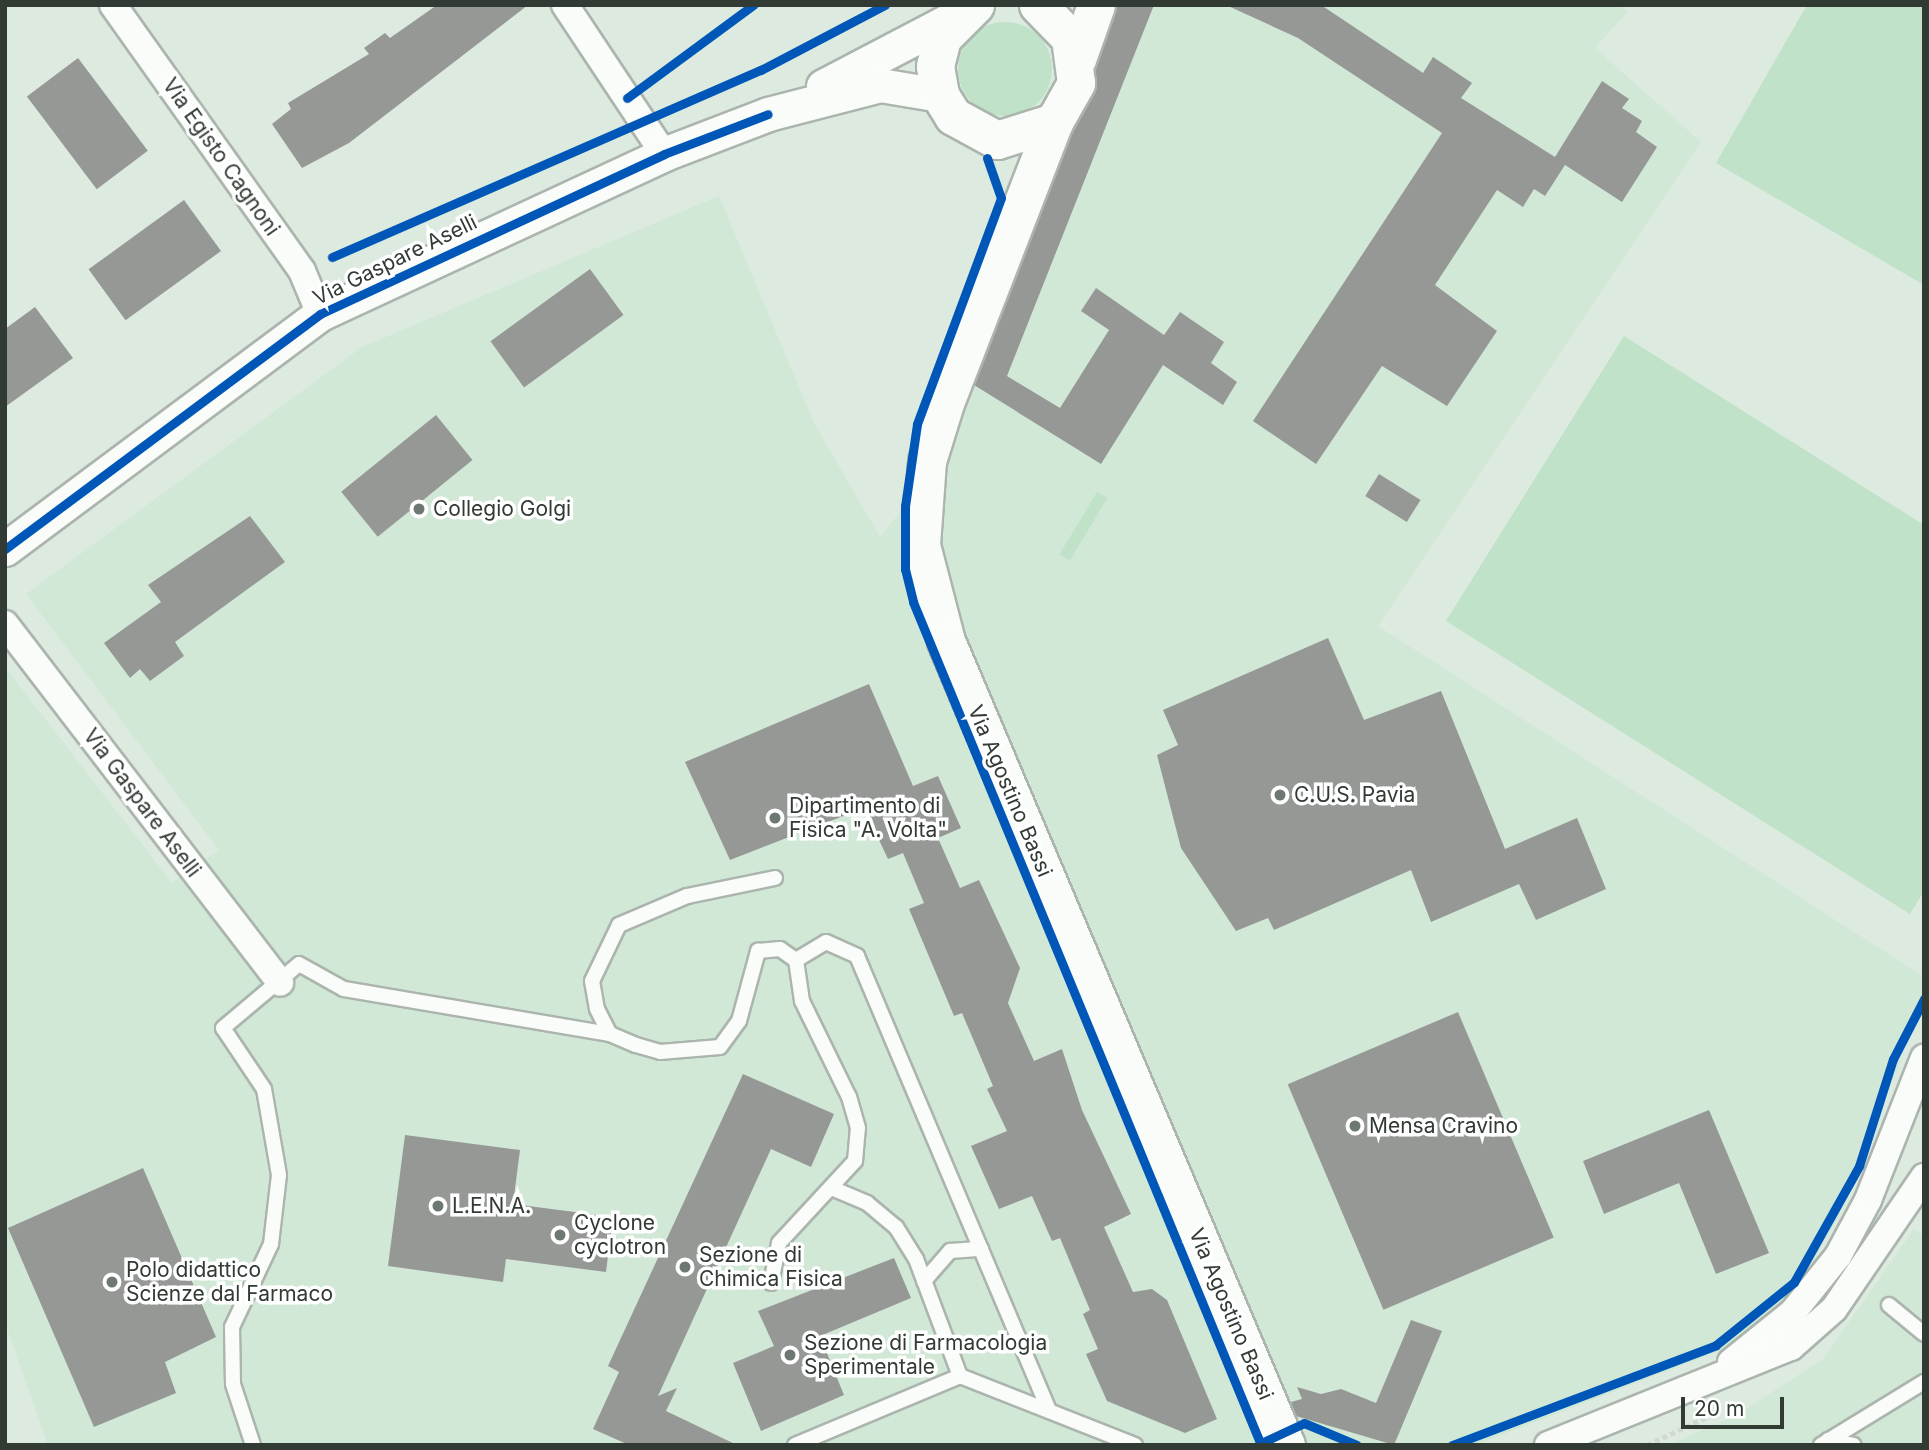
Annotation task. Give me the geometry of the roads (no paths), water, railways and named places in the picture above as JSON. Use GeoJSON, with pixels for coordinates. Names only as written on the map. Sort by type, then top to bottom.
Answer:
{"type":"FeatureCollection","features":[{"type":"Feature","properties":{"kind":"main road"},"geometry":{"type":"LineString","coordinates":[[1038,5],[1057,19],[1077,59]]}},
{"type":"Feature","properties":{"kind":"main road","name":"Via Agostino Bassi"},"geometry":{"type":"LineString","coordinates":[[1096,5],[1077,59],[1072,93],[1054,122],[927,461],[921,545],[929,589],[1286,1445]]}},
{"type":"Feature","properties":{"kind":"main road"},"geometry":{"type":"LineString","coordinates":[[967,10],[942,38],[935,66],[940,95],[973,132],[997,140],[1054,122]]}},
{"type":"Feature","properties":{"kind":"main road"},"geometry":{"type":"LineString","coordinates":[[997,140],[1017,176],[1016,229]]}},
{"type":"Feature","properties":{"kind":"street","name":"Via Egisto Cagnoni"},"geometry":{"type":"LineString","coordinates":[[113,5],[302,271],[320,314]]}},
{"type":"Feature","properties":{"kind":"street"},"geometry":{"type":"LineString","coordinates":[[565,5],[664,154]]}},
{"type":"Feature","properties":{"kind":"street","name":"Via Gaspare Aselli"},"geometry":{"type":"LineString","coordinates":[[768,114],[967,10]]}},
{"type":"Feature","properties":{"kind":"street","name":"Via Gaspare Aselli"},"geometry":{"type":"LineString","coordinates":[[5,549],[320,314],[664,154],[768,114],[880,85],[940,95]]}},
{"type":"Feature","properties":{"kind":"street","name":"Via Gaspare Aselli"},"geometry":{"type":"LineString","coordinates":[[5,624],[280,983]]}},
{"type":"Feature","properties":{"kind":"street"},"geometry":{"type":"LineString","coordinates":[[1687,1393],[1759,1342],[1819,1283],[1868,1200],[1916,1106],[1924,1058]]}},
{"type":"Feature","properties":{"kind":"street"},"geometry":{"type":"LineString","coordinates":[[1548,1445],[1687,1393],[1809,1333],[1834,1309],[1921,1189]]}},
{"type":"Feature","properties":{"kind":"lane"},"geometry":{"type":"LineString","coordinates":[[610,1034],[592,981],[619,925],[687,895],[775,878]]}},
{"type":"Feature","properties":{"kind":"lane"},"geometry":{"type":"LineString","coordinates":[[796,960],[826,942],[857,956],[1049,1411]]}},
{"type":"Feature","properties":{"kind":"lane"},"geometry":{"type":"LineString","coordinates":[[253,1445],[233,1384],[232,1326],[271,1244],[279,1175],[264,1089],[223,1028],[280,983],[299,964],[344,989],[610,1034],[660,1052],[720,1047],[739,1021],[758,951],[780,949],[796,960],[803,1001],[858,1128],[855,1161],[834,1189],[779,1243],[772,1283]]}},
{"type":"Feature","properties":{"kind":"lane"},"geometry":{"type":"LineString","coordinates":[[834,1189],[867,1202],[896,1227],[924,1281],[960,1376]]}},
{"type":"Feature","properties":{"kind":"lane"},"geometry":{"type":"LineString","coordinates":[[924,1281],[950,1251],[981,1249]]}},
{"type":"Feature","properties":{"kind":"lane"},"geometry":{"type":"LineString","coordinates":[[1889,1305],[1924,1334]]}},
{"type":"Feature","properties":{"kind":"lane"},"geometry":{"type":"LineString","coordinates":[[795,1445],[960,1376],[1135,1445]]}},
{"type":"Feature","properties":{"kind":"lane"},"geometry":{"type":"LineString","coordinates":[[1824,1443],[1924,1382]]}},
{"type":"Feature","properties":{"kind":"lane"},"geometry":{"type":"LineString","coordinates":[[1824,1443],[1854,1445]]}},
{"type":"Feature","properties":{"kind":"place","name":"Collegio Golgi"},"geometry":{"type":"Point","coordinates":[419,509]}},
{"type":"Feature","properties":{"kind":"place","name":"C.U.S. Pavia"},"geometry":{"type":"Point","coordinates":[1280,795]}},
{"type":"Feature","properties":{"kind":"place","name":"Dipartimento di Fisica \"A. Volta\""},"geometry":{"type":"Point","coordinates":[775,818]}},
{"type":"Feature","properties":{"kind":"place","name":"Mensa Cravino"},"geometry":{"type":"Point","coordinates":[1355,1126]}},
{"type":"Feature","properties":{"kind":"place","name":"L.E.N.A."},"geometry":{"type":"Point","coordinates":[438,1206]}},
{"type":"Feature","properties":{"kind":"place","name":"Cyclone cyclotron"},"geometry":{"type":"Point","coordinates":[560,1235]}},
{"type":"Feature","properties":{"kind":"place","name":"Sezione di Chimica Fisica"},"geometry":{"type":"Point","coordinates":[685,1267]}},
{"type":"Feature","properties":{"kind":"place","name":"Polo didattico Scienze dal Farmaco"},"geometry":{"type":"Point","coordinates":[112,1282]}},
{"type":"Feature","properties":{"kind":"place","name":"Sezione di Farmacologia Sperimentale"},"geometry":{"type":"Point","coordinates":[790,1355]}}]}
